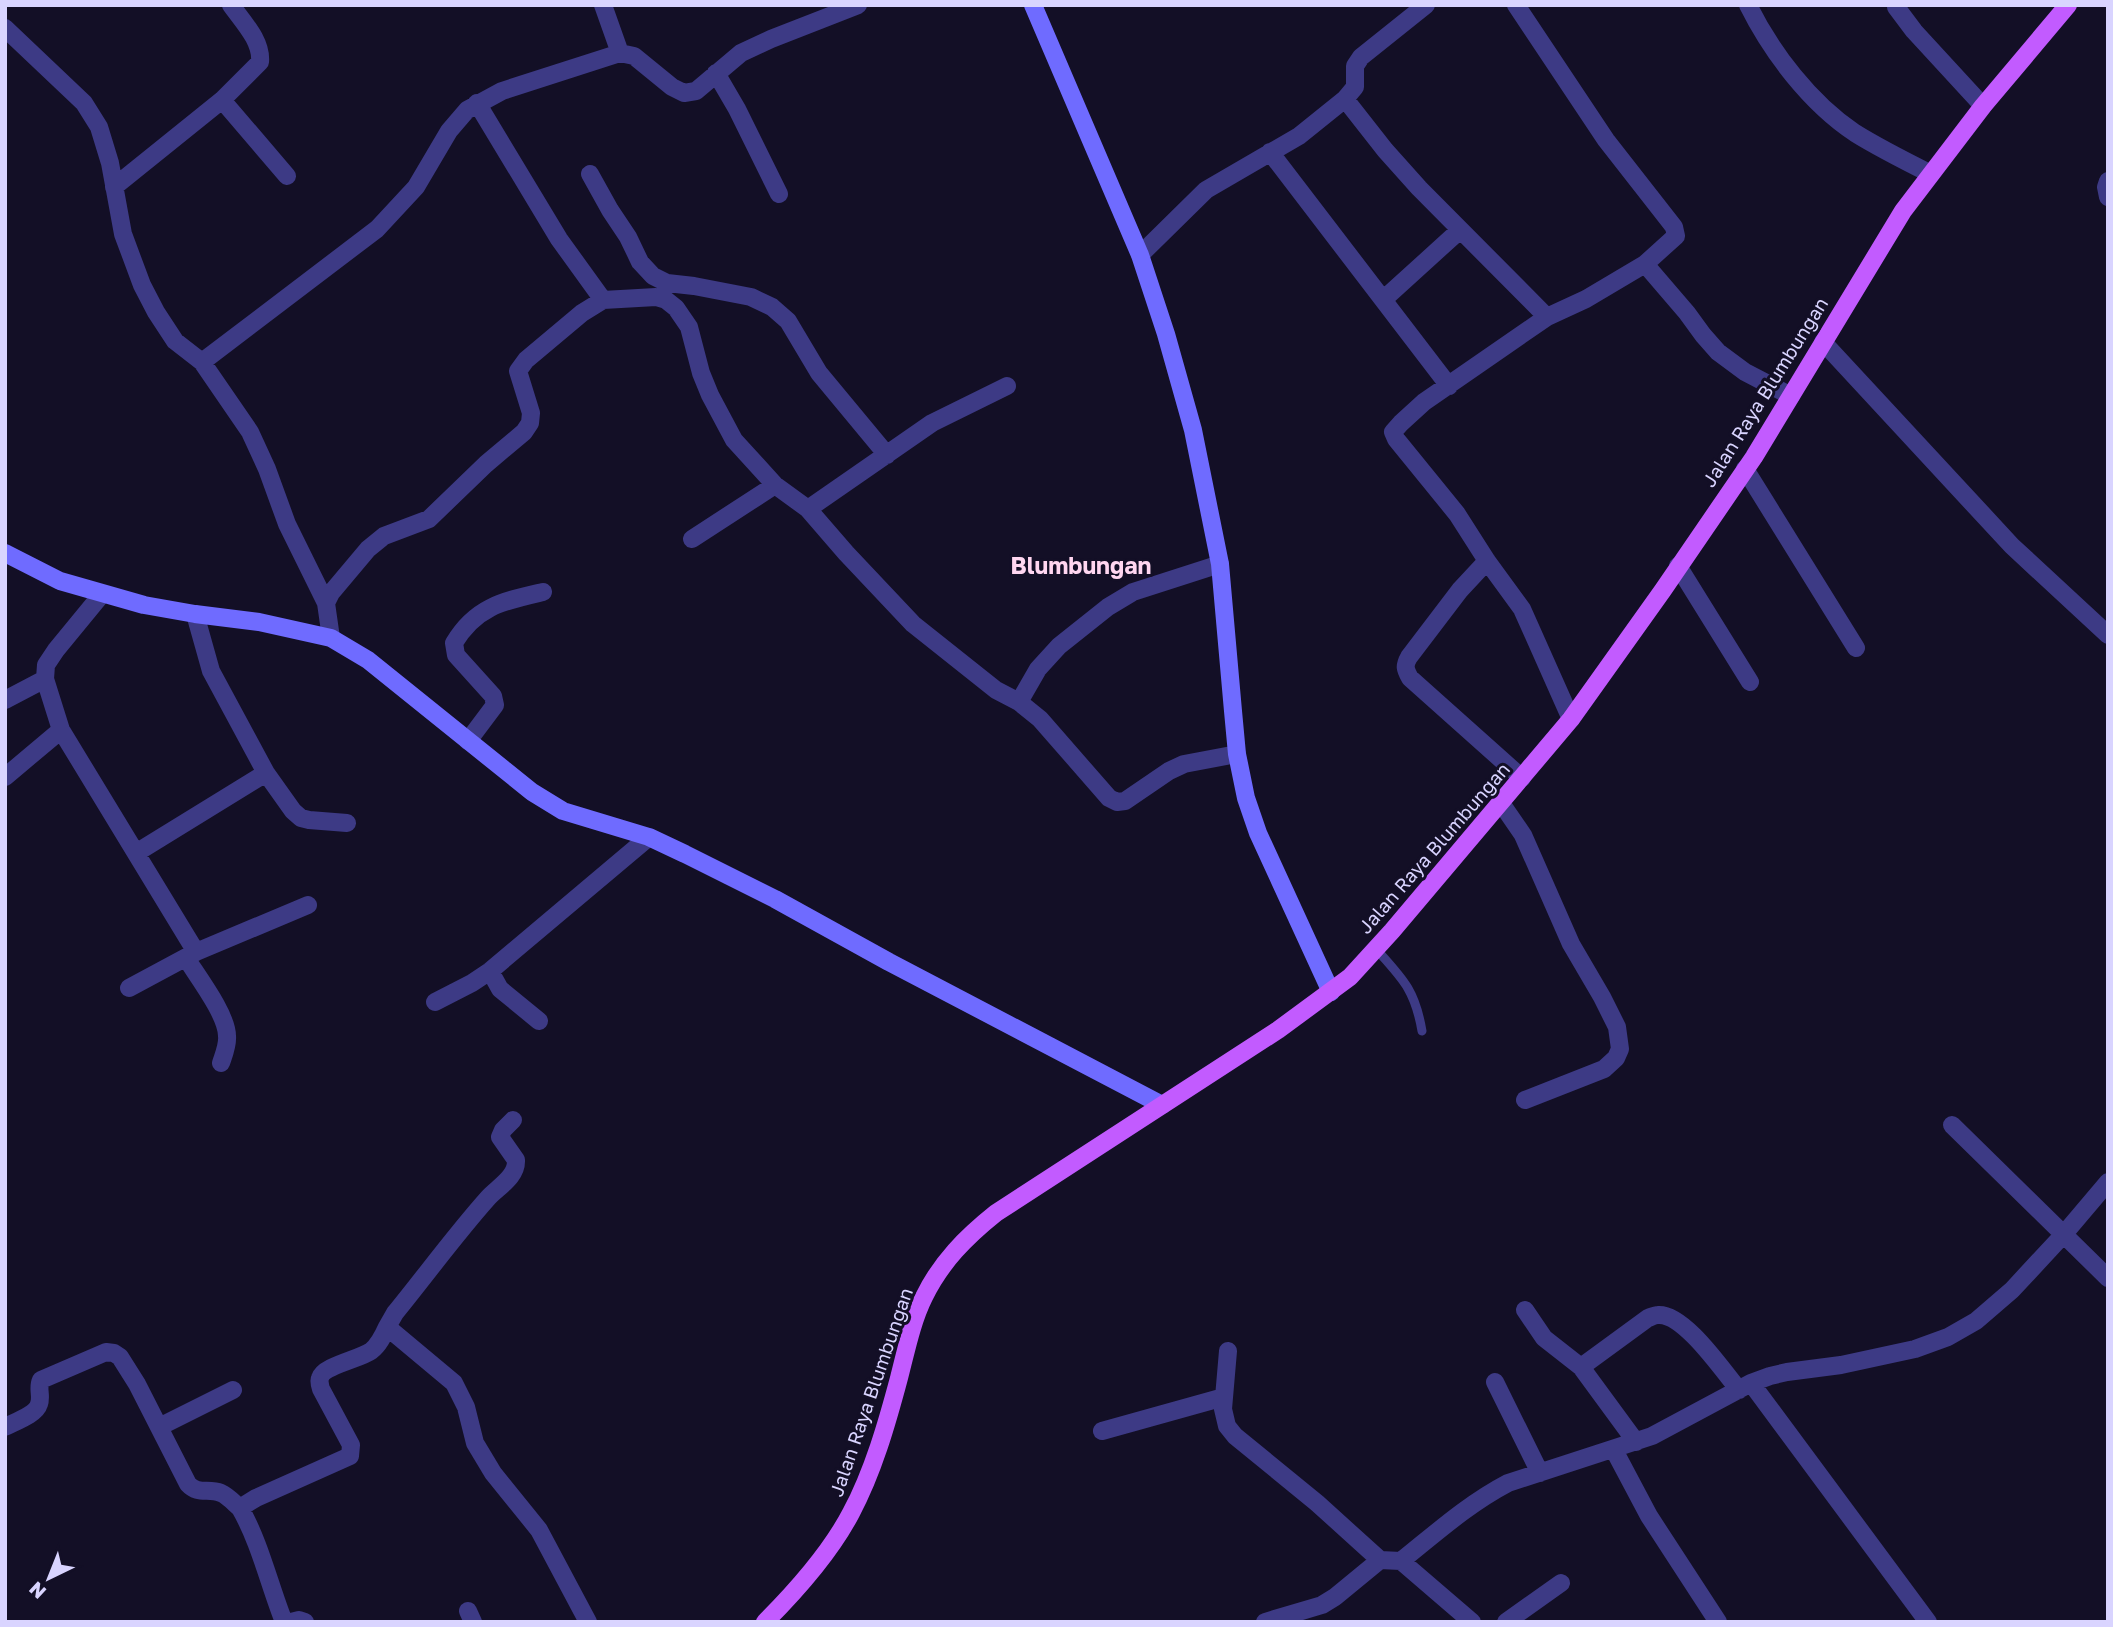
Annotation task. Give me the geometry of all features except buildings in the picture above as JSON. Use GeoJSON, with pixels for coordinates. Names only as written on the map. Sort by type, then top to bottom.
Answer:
{"type":"FeatureCollection","features":[{"type":"Feature","properties":{"kind":"main road","name":"Jalan Raya Blumbungan"},"geometry":{"type":"LineString","coordinates":[[765,1622],[796,1590],[826,1552],[850,1514],[879,1444],[923,1298],[949,1256],[971,1233],[996,1213],[1278,1030],[1331,992],[1350,977],[1376,948],[1571,719],[1745,469],[1903,211],[1983,106],[2068,5]]}},
{"type":"Feature","properties":{"kind":"street"},"geometry":{"type":"LineString","coordinates":[[114,187],[222,100],[260,62],[261,53],[256,42],[231,5]]}},
{"type":"Feature","properties":{"kind":"street"},"geometry":{"type":"LineString","coordinates":[[603,5],[620,53]]}},
{"type":"Feature","properties":{"kind":"street"},"geometry":{"type":"LineString","coordinates":[[202,362],[377,229],[416,187],[459,117],[477,103],[502,91],[620,53],[634,56],[673,88],[684,93],[696,91],[741,53],[858,5]]}},
{"type":"Feature","properties":{"kind":"street"},"geometry":{"type":"LineString","coordinates":[[1032,5],[1140,254],[1166,334],[1193,430],[1220,564],[1237,754],[1246,798],[1258,833],[1331,992]]}},
{"type":"Feature","properties":{"kind":"street"},"geometry":{"type":"LineString","coordinates":[[1140,254],[1206,190],[1299,135],[1345,99],[1355,87],[1354,66],[1360,57],[1426,5]]}},
{"type":"Feature","properties":{"kind":"street"},"geometry":{"type":"LineString","coordinates":[[1516,5],[1606,140],[1676,232],[1675,240],[1645,264],[1586,299],[1547,317],[1424,402],[1394,430],[1394,435],[1457,514],[1522,609],[1571,719]]}},
{"type":"Feature","properties":{"kind":"street"},"geometry":{"type":"LineString","coordinates":[[1748,5],[1773,51],[1833,116],[1854,132],[1931,174]]}},
{"type":"Feature","properties":{"kind":"street"},"geometry":{"type":"LineString","coordinates":[[1896,8],[1983,106]]}},
{"type":"Feature","properties":{"kind":"street"},"geometry":{"type":"LineString","coordinates":[[6,31],[49,67],[84,103],[99,127],[110,163],[123,234],[142,285],[175,341],[202,362],[250,432],[287,524],[326,603],[331,638]]}},
{"type":"Feature","properties":{"kind":"street"},"geometry":{"type":"LineString","coordinates":[[716,73],[779,194]]}},
{"type":"Feature","properties":{"kind":"street"},"geometry":{"type":"LineString","coordinates":[[1345,99],[1385,150],[1547,317]]}},
{"type":"Feature","properties":{"kind":"street"},"geometry":{"type":"LineString","coordinates":[[222,100],[287,176]]}},
{"type":"Feature","properties":{"kind":"street"},"geometry":{"type":"LineString","coordinates":[[477,103],[559,239],[603,300]]}},
{"type":"Feature","properties":{"kind":"street"},"geometry":{"type":"LineString","coordinates":[[1270,152],[1449,386]]}},
{"type":"Feature","properties":{"kind":"street"},"geometry":{"type":"LineString","coordinates":[[590,174],[640,261],[653,276],[667,283],[751,297],[772,307],[788,321],[819,373],[887,455]]}},
{"type":"Feature","properties":{"kind":"street"},"geometry":{"type":"LineString","coordinates":[[2108,181],[2108,197]]}},
{"type":"Feature","properties":{"kind":"street"},"geometry":{"type":"LineString","coordinates":[[1384,299],[1460,230]]}},
{"type":"Feature","properties":{"kind":"street"},"geometry":{"type":"LineString","coordinates":[[1645,264],[1718,352],[1745,372],[1791,396]]}},
{"type":"Feature","properties":{"kind":"street"},"geometry":{"type":"LineString","coordinates":[[326,603],[331,593],[368,549],[384,536],[429,519],[524,432],[530,423],[531,413],[518,376],[520,366],[582,313],[603,300],[656,297],[666,300],[676,309],[689,327],[701,373],[734,440],[775,485],[808,509],[913,624],[996,690],[1019,702],[1040,719],[1109,798],[1117,803],[1125,801],[1184,764],[1237,754]]}},
{"type":"Feature","properties":{"kind":"street"},"geometry":{"type":"LineString","coordinates":[[1823,342],[2012,546],[2104,624]]}},
{"type":"Feature","properties":{"kind":"street"},"geometry":{"type":"LineString","coordinates":[[808,509],[949,414],[1007,386]]}},
{"type":"Feature","properties":{"kind":"street"},"geometry":{"type":"LineString","coordinates":[[1745,469],[1856,648]]}},
{"type":"Feature","properties":{"kind":"street"},"geometry":{"type":"LineString","coordinates":[[692,539],[775,485]]}},
{"type":"Feature","properties":{"kind":"street"},"geometry":{"type":"LineString","coordinates":[[5,553],[60,581],[144,605],[259,622],[331,638],[368,660],[532,792],[563,811],[649,837],[775,899],[1162,1105]]}},
{"type":"Feature","properties":{"kind":"street"},"geometry":{"type":"LineString","coordinates":[[1487,561],[1460,590],[1409,657],[1405,669],[1410,678],[1522,778]]}},
{"type":"Feature","properties":{"kind":"street"},"geometry":{"type":"LineString","coordinates":[[1019,702],[1038,669],[1059,646],[1108,607],[1133,592],[1220,564]]}},
{"type":"Feature","properties":{"kind":"street"},"geometry":{"type":"LineString","coordinates":[[1678,566],[1750,682]]}},
{"type":"Feature","properties":{"kind":"street"},"geometry":{"type":"LineString","coordinates":[[468,741],[495,705],[493,696],[456,655],[454,643],[462,629],[482,611],[500,601],[543,592]]}},
{"type":"Feature","properties":{"kind":"street"},"geometry":{"type":"LineString","coordinates":[[102,594],[56,650],[46,665],[45,679],[61,730],[136,853],[223,1018],[228,1033],[221,1063]]}},
{"type":"Feature","properties":{"kind":"street"},"geometry":{"type":"LineString","coordinates":[[195,614],[211,671],[266,773],[293,811],[301,818],[347,823]]}},
{"type":"Feature","properties":{"kind":"street"},"geometry":{"type":"LineString","coordinates":[[5,700],[45,679]]}},
{"type":"Feature","properties":{"kind":"street"},"geometry":{"type":"LineString","coordinates":[[5,777],[61,730]]}},
{"type":"Feature","properties":{"kind":"street"},"geometry":{"type":"LineString","coordinates":[[136,853],[266,773]]}},
{"type":"Feature","properties":{"kind":"street"},"geometry":{"type":"LineString","coordinates":[[1501,803],[1523,835],[1571,943],[1617,1027],[1620,1049],[1616,1058],[1604,1069],[1525,1100]]}},
{"type":"Feature","properties":{"kind":"street"},"geometry":{"type":"LineString","coordinates":[[435,1002],[490,971],[649,837]]}},
{"type":"Feature","properties":{"kind":"street"},"geometry":{"type":"LineString","coordinates":[[129,988],[191,955],[308,905]]}},
{"type":"Feature","properties":{"kind":"street"},"geometry":{"type":"LineString","coordinates":[[490,971],[500,989],[539,1021]]}},
{"type":"Feature","properties":{"kind":"street"},"geometry":{"type":"LineString","coordinates":[[240,1508],[256,1498],[350,1456],[351,1445],[321,1389],[321,1374],[373,1350],[395,1313],[481,1206],[512,1175],[516,1160],[500,1134],[513,1120]]}},
{"type":"Feature","properties":{"kind":"street"},"geometry":{"type":"LineString","coordinates":[[1952,1125],[2108,1278]]}},
{"type":"Feature","properties":{"kind":"street"},"geometry":{"type":"LineString","coordinates":[[1401,1561],[1467,1507],[1508,1483],[1652,1436],[1745,1387],[1787,1372],[1841,1365],[1915,1349],[1948,1337],[1976,1321],[2012,1290],[2108,1182]]}},
{"type":"Feature","properties":{"kind":"street"},"geometry":{"type":"LineString","coordinates":[[1525,1310],[1544,1338],[1581,1367],[1636,1442]]}},
{"type":"Feature","properties":{"kind":"street"},"geometry":{"type":"LineString","coordinates":[[1581,1367],[1647,1318],[1660,1314],[1675,1320],[1745,1387],[1928,1622]]}},
{"type":"Feature","properties":{"kind":"street"},"geometry":{"type":"LineString","coordinates":[[387,1327],[454,1383],[466,1407],[475,1443],[493,1473],[539,1530],[588,1622]]}},
{"type":"Feature","properties":{"kind":"street"},"geometry":{"type":"LineString","coordinates":[[1228,1351],[1223,1418],[1235,1436],[1317,1503],[1380,1560],[1401,1561],[1472,1622]]}},
{"type":"Feature","properties":{"kind":"street"},"geometry":{"type":"LineString","coordinates":[[5,1427],[40,1404],[38,1384],[41,1380],[106,1352],[120,1357],[191,1488],[199,1492],[220,1493],[240,1508],[249,1525],[284,1622]]}},
{"type":"Feature","properties":{"kind":"street"},"geometry":{"type":"LineString","coordinates":[[1495,1382],[1541,1473]]}},
{"type":"Feature","properties":{"kind":"street"},"geometry":{"type":"LineString","coordinates":[[159,1427],[233,1390]]}},
{"type":"Feature","properties":{"kind":"street"},"geometry":{"type":"LineString","coordinates":[[1102,1431],[1224,1397]]}},
{"type":"Feature","properties":{"kind":"street"},"geometry":{"type":"LineString","coordinates":[[1614,1450],[1649,1516],[1718,1622]]}},
{"type":"Feature","properties":{"kind":"street"},"geometry":{"type":"LineString","coordinates":[[1265,1622],[1322,1605],[1380,1560]]}},
{"type":"Feature","properties":{"kind":"street"},"geometry":{"type":"LineString","coordinates":[[1506,1622],[1562,1583]]}},
{"type":"Feature","properties":{"kind":"street"},"geometry":{"type":"LineString","coordinates":[[291,1622],[305,1622]]}},
{"type":"Feature","properties":{"kind":"lane"},"geometry":{"type":"LineString","coordinates":[[1376,948],[1404,979],[1418,1007],[1422,1031]]}},
{"type":"Feature","properties":{"kind":"district","name":"Blumbungan"},"geometry":{"type":"Point","coordinates":[1081,566]}}]}
